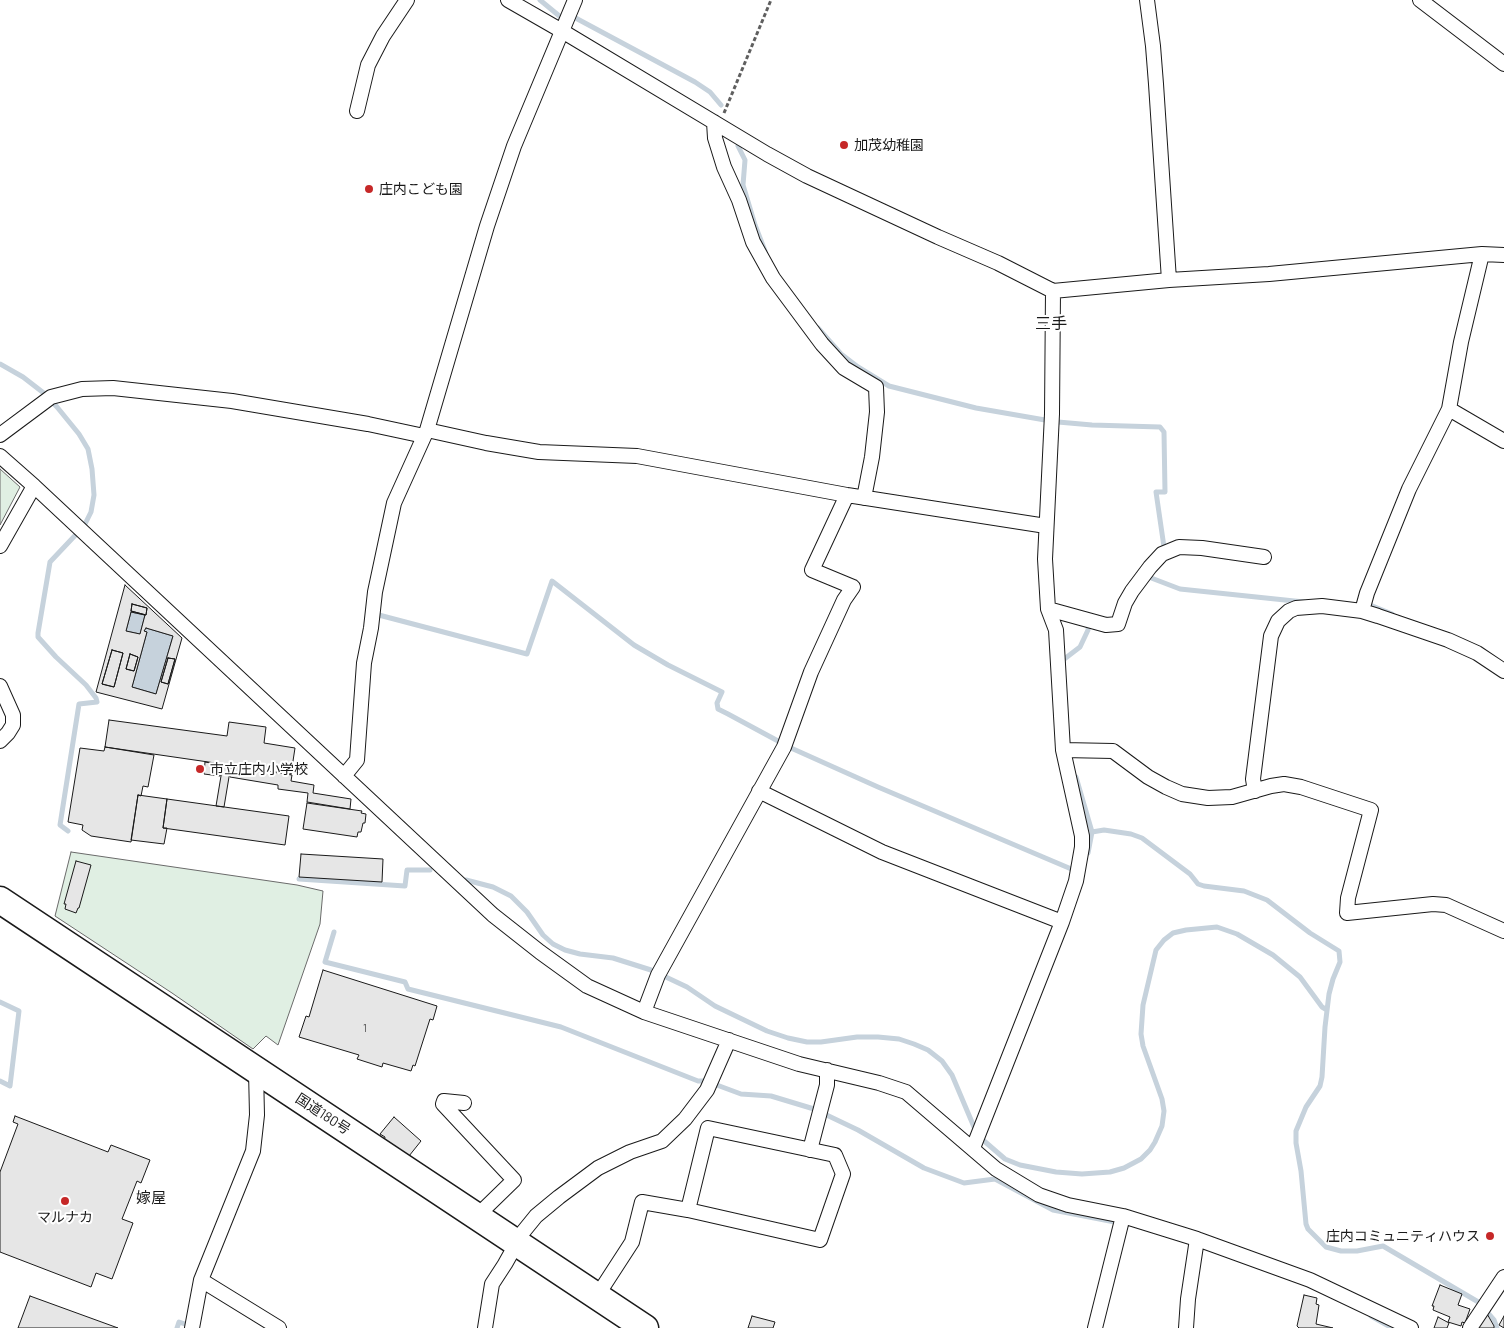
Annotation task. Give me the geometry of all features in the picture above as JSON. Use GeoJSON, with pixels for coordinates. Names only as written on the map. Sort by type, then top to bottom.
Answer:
{"type":"FeatureCollection","features":[{"type":"Feature","properties":{"kind":"highway","name":"国道180号"},"geometry":{"type":"LineString","coordinates":[[0,900],[645,1328]]}},
{"type":"Feature","properties":{"kind":"street"},"geometry":{"type":"LineString","coordinates":[[357,111],[368,64],[383,36],[407,0]]}},
{"type":"Feature","properties":{"kind":"street"},"geometry":{"type":"LineString","coordinates":[[508,0],[807,176],[998,263],[1053,291],[1168,280],[1269,274],[1482,254],[1504,255]]}},
{"type":"Feature","properties":{"kind":"street"},"geometry":{"type":"LineString","coordinates":[[1147,0],[1156,84],[1168,280]]}},
{"type":"Feature","properties":{"kind":"street"},"geometry":{"type":"LineString","coordinates":[[1420,0],[1504,64]]}},
{"type":"Feature","properties":{"kind":"street"},"geometry":{"type":"LineString","coordinates":[[344,776],[357,760],[364,663],[371,628],[375,592],[394,503],[422,434],[514,146],[571,10]]}},
{"type":"Feature","properties":{"kind":"street"},"geometry":{"type":"LineString","coordinates":[[716,123],[715,138],[724,167],[739,200],[753,242],[773,278],[822,344],[838,362],[844,368],[876,387],[877,412],[864,498]]}},
{"type":"Feature","properties":{"kind":"street"},"geometry":{"type":"LineString","coordinates":[[1363,607],[1409,489],[1449,409],[1461,342],[1482,254]]}},
{"type":"Feature","properties":{"kind":"street"},"geometry":{"type":"LineString","coordinates":[[977,1139],[1062,922],[1078,872],[1082,847],[1082,836],[1067,750],[1056,630],[1048,609],[1045,559],[1052,414],[1053,291]]}},
{"type":"Feature","properties":{"kind":"street"},"geometry":{"type":"LineString","coordinates":[[0,435],[49,398],[98,388],[129,389],[232,401],[539,452],[637,456],[864,498],[1046,526]]}},
{"type":"Feature","properties":{"kind":"street"},"geometry":{"type":"LineString","coordinates":[[1449,409],[1504,441]]}},
{"type":"Feature","properties":{"kind":"street"},"geometry":{"type":"LineString","coordinates":[[0,456],[493,915],[587,986],[644,1012],[799,1064],[879,1083],[906,1092],[977,1139],[996,1169],[1039,1195],[1310,1280],[1411,1328]]}},
{"type":"Feature","properties":{"kind":"street"},"geometry":{"type":"LineString","coordinates":[[0,546],[34,486]]}},
{"type":"Feature","properties":{"kind":"street"},"geometry":{"type":"LineString","coordinates":[[644,1012],[658,974],[785,745],[811,672],[844,600],[853,587],[812,570],[847,495]]}},
{"type":"Feature","properties":{"kind":"street"},"geometry":{"type":"LineString","coordinates":[[1048,609],[1106,625],[1118,624],[1125,603],[1132,591],[1143,575],[1162,554],[1179,547],[1202,548],[1264,557]]}},
{"type":"Feature","properties":{"kind":"street"},"geometry":{"type":"LineString","coordinates":[[1255,791],[1253,779],[1271,636],[1278,621],[1289,611],[1296,608],[1322,606],[1363,607],[1448,640],[1478,654],[1504,671]]}},
{"type":"Feature","properties":{"kind":"street"},"geometry":{"type":"LineString","coordinates":[[0,686],[13,715],[13,725],[0,741]]}},
{"type":"Feature","properties":{"kind":"street"},"geometry":{"type":"LineString","coordinates":[[1067,750],[1113,751],[1148,777],[1166,788],[1182,794],[1208,798],[1232,797],[1284,784],[1301,787],[1371,810],[1348,898],[1347,913],[1433,904],[1446,905],[1504,931]]}},
{"type":"Feature","properties":{"kind":"street"},"geometry":{"type":"LineString","coordinates":[[759,791],[882,852],[1062,922]]}},
{"type":"Feature","properties":{"kind":"street"},"geometry":{"type":"LineString","coordinates":[[485,1328],[492,1284],[523,1232],[536,1216],[598,1168],[630,1152],[662,1142],[685,1119],[707,1090],[729,1040]]}},
{"type":"Feature","properties":{"kind":"street"},"geometry":{"type":"LineString","coordinates":[[810,1150],[827,1085],[827,1070]]}},
{"type":"Feature","properties":{"kind":"street"},"geometry":{"type":"LineString","coordinates":[[192,1326],[201,1280],[253,1151],[257,1115],[256,1071]]}},
{"type":"Feature","properties":{"kind":"street"},"geometry":{"type":"LineString","coordinates":[[464,1103],[444,1101],[443,1104],[514,1180],[477,1216]]}},
{"type":"Feature","properties":{"kind":"street"},"geometry":{"type":"LineString","coordinates":[[597,1296],[632,1242],[642,1202],[688,1210],[820,1240],[843,1174],[834,1155],[708,1128],[688,1210]]}},
{"type":"Feature","properties":{"kind":"street"},"geometry":{"type":"LineString","coordinates":[[1095,1328],[1122,1220]]}},
{"type":"Feature","properties":{"kind":"street"},"geometry":{"type":"LineString","coordinates":[[1186,1328],[1197,1244]]}},
{"type":"Feature","properties":{"kind":"street"},"geometry":{"type":"LineString","coordinates":[[1470,1328],[1504,1277]]}},
{"type":"Feature","properties":{"kind":"street"},"geometry":{"type":"LineString","coordinates":[[201,1280],[280,1328]]}},
{"type":"Feature","properties":{"kind":"path"},"geometry":{"type":"LineString","coordinates":[[716,123],[771,0]]}},
{"type":"Feature","properties":{"kind":"green space"},"geometry":{"type":"Polygon","coordinates":[[[0,469],[20,487],[0,525],[0,469]]]}},
{"type":"Feature","properties":{"kind":"green space"},"geometry":{"type":"Polygon","coordinates":[[[71,852],[297,885],[323,891],[320,924],[278,1045],[266,1036],[253,1049],[55,916],[71,852]]]}},
{"type":"Feature","properties":{"kind":"shaded area"},"geometry":{"type":"Polygon","coordinates":[[[131,612],[145,615],[140,634],[126,631],[131,612]]]}},
{"type":"Feature","properties":{"kind":"shaded area"},"geometry":{"type":"Polygon","coordinates":[[[146,628],[173,636],[156,694],[132,687],[147,632],[144,631],[146,628]]]}},
{"type":"Feature","properties":{"kind":"building"},"geometry":{"type":"Polygon","coordinates":[[[125,585],[182,638],[162,709],[96,692],[125,585]],[[132,604],[131,611],[146,615],[147,608],[132,604]],[[131,612],[126,631],[140,634],[145,615],[131,612]],[[146,628],[144,631],[147,632],[132,687],[156,694],[173,636],[146,628]],[[112,650],[102,684],[114,687],[123,653],[112,650]],[[130,654],[126,669],[134,671],[138,657],[130,654]],[[168,658],[161,682],[168,684],[175,659],[168,658]]]}},
{"type":"Feature","properties":{"kind":"building"},"geometry":{"type":"Polygon","coordinates":[[[132,604],[147,608],[146,615],[131,611],[132,604]]]}},
{"type":"Feature","properties":{"kind":"building"},"geometry":{"type":"Polygon","coordinates":[[[112,650],[123,653],[114,687],[102,684],[112,650]]]}},
{"type":"Feature","properties":{"kind":"building"},"geometry":{"type":"Polygon","coordinates":[[[130,654],[138,657],[134,671],[126,669],[130,654]]]}},
{"type":"Feature","properties":{"kind":"building"},"geometry":{"type":"Polygon","coordinates":[[[168,658],[175,659],[168,684],[161,682],[168,658]]]}},
{"type":"Feature","properties":{"kind":"building"},"geometry":{"type":"Polygon","coordinates":[[[109,720],[227,736],[229,722],[266,727],[264,743],[295,748],[291,774],[105,747],[109,720]]]}},
{"type":"Feature","properties":{"kind":"building"},"geometry":{"type":"Polygon","coordinates":[[[105,747],[154,755],[148,787],[143,786],[141,796],[138,795],[131,842],[91,836],[82,830],[83,825],[68,822],[80,748],[104,751],[105,747]]]}},
{"type":"Feature","properties":{"kind":"building"},"geometry":{"type":"Polygon","coordinates":[[[205,762],[222,765],[220,776],[204,774],[205,762]]]}},
{"type":"Feature","properties":{"kind":"building"},"geometry":{"type":"Polygon","coordinates":[[[223,764],[231,765],[224,807],[216,806],[223,764]]]}},
{"type":"Feature","properties":{"kind":"building"},"geometry":{"type":"Polygon","coordinates":[[[232,766],[292,775],[291,781],[314,785],[313,793],[351,799],[350,809],[307,802],[308,793],[278,789],[278,785],[230,777],[232,766]]]}},
{"type":"Feature","properties":{"kind":"building"},"geometry":{"type":"Polygon","coordinates":[[[138,795],[167,799],[163,828],[167,828],[164,844],[131,840],[138,795]]]}},
{"type":"Feature","properties":{"kind":"building"},"geometry":{"type":"Polygon","coordinates":[[[167,799],[289,816],[285,845],[163,828],[167,799]]]}},
{"type":"Feature","properties":{"kind":"building"},"geometry":{"type":"Polygon","coordinates":[[[307,803],[362,811],[361,813],[366,814],[365,823],[363,823],[361,832],[358,832],[357,837],[303,829],[307,803]]]}},
{"type":"Feature","properties":{"kind":"building"},"geometry":{"type":"Polygon","coordinates":[[[301,854],[383,859],[382,882],[299,877],[301,854]]]}},
{"type":"Feature","properties":{"kind":"building"},"geometry":{"type":"Polygon","coordinates":[[[76,861],[91,865],[76,913],[65,909],[66,904],[64,904],[76,861]]]}},
{"type":"Feature","properties":{"kind":"building"},"geometry":{"type":"Polygon","coordinates":[[[323,970],[437,1006],[433,1020],[430,1019],[415,1066],[413,1065],[411,1071],[383,1063],[382,1067],[357,1059],[359,1055],[299,1037],[306,1016],[309,1017],[323,970]]]}},
{"type":"Feature","properties":{"kind":"building","name":"マルナカ"},"geometry":{"type":"Polygon","coordinates":[[[15,1116],[108,1152],[111,1145],[150,1160],[141,1183],[137,1181],[122,1219],[133,1223],[112,1279],[96,1273],[91,1287],[0,1252],[0,1172],[18,1124],[13,1122],[15,1116]]]}},
{"type":"Feature","properties":{"kind":"building"},"geometry":{"type":"Polygon","coordinates":[[[394,1117],[421,1141],[409,1156],[403,1152],[401,1154],[384,1141],[385,1137],[380,1134],[394,1117]]]}},
{"type":"Feature","properties":{"kind":"building"},"geometry":{"type":"Polygon","coordinates":[[[1440,1285],[1462,1294],[1458,1305],[1470,1309],[1465,1323],[1462,1322],[1461,1326],[1448,1322],[1450,1317],[1433,1310],[1434,1306],[1432,1306],[1440,1285]]]}},
{"type":"Feature","properties":{"kind":"building"},"geometry":{"type":"Polygon","coordinates":[[[1304,1295],[1317,1298],[1316,1304],[1319,1305],[1316,1324],[1333,1328],[1299,1328],[1297,1326],[1304,1295]]]}},
{"type":"Feature","properties":{"kind":"building"},"geometry":{"type":"Polygon","coordinates":[[[30,1296],[118,1328],[18,1328],[30,1296]]]}},
{"type":"Feature","properties":{"kind":"building"},"geometry":{"type":"Polygon","coordinates":[[[1486,1312],[1494,1328],[1478,1328],[1486,1312]]]}},
{"type":"Feature","properties":{"kind":"building"},"geometry":{"type":"Polygon","coordinates":[[[752,1316],[775,1322],[773,1328],[748,1328],[752,1316]]]}},
{"type":"Feature","properties":{"kind":"building"},"geometry":{"type":"Polygon","coordinates":[[[1504,1316],[1504,1328],[1499,1325],[1504,1316]]]}},
{"type":"Feature","properties":{"kind":"building"},"geometry":{"type":"Polygon","coordinates":[[[1438,1317],[1449,1323],[1447,1328],[1434,1328],[1438,1317]]]}},
{"type":"Feature","properties":{"kind":"waterway"},"geometry":{"type":"LineString","coordinates":[[540,0],[563,19]]}},
{"type":"Feature","properties":{"kind":"waterway"},"geometry":{"type":"LineString","coordinates":[[570,15],[695,82],[710,92],[721,105]]}},
{"type":"Feature","properties":{"kind":"waterway"},"geometry":{"type":"LineString","coordinates":[[738,146],[745,160],[743,185],[765,251]]}},
{"type":"Feature","properties":{"kind":"waterway"},"geometry":{"type":"LineString","coordinates":[[818,328],[841,354],[889,386],[976,408],[1045,420]]}},
{"type":"Feature","properties":{"kind":"waterway"},"geometry":{"type":"LineString","coordinates":[[0,364],[23,377],[45,394],[57,407],[79,434],[88,449],[92,469],[94,495],[91,512],[84,526],[50,562],[38,633],[38,637],[56,657],[86,685],[97,702],[79,704],[60,825],[68,831]]}},
{"type":"Feature","properties":{"kind":"waterway"},"geometry":{"type":"LineString","coordinates":[[1058,422],[1160,427],[1164,432],[1165,492],[1156,492],[1164,547],[1162,550]]}},
{"type":"Feature","properties":{"kind":"waterway"},"geometry":{"type":"LineString","coordinates":[[1146,576],[1180,589],[1304,602]]}},
{"type":"Feature","properties":{"kind":"waterway"},"geometry":{"type":"LineString","coordinates":[[375,614],[527,654],[552,581],[634,645],[668,665],[722,692],[717,703],[718,709],[791,748],[1076,871]]}},
{"type":"Feature","properties":{"kind":"waterway"},"geometry":{"type":"LineString","coordinates":[[1365,606],[1370,605],[1392,614]]}},
{"type":"Feature","properties":{"kind":"waterway"},"geometry":{"type":"LineString","coordinates":[[1063,665],[1063,660],[1080,647],[1088,630],[1089,621]]}},
{"type":"Feature","properties":{"kind":"waterway"},"geometry":{"type":"LineString","coordinates":[[1076,777],[1092,832]]}},
{"type":"Feature","properties":{"kind":"waterway"},"geometry":{"type":"LineString","coordinates":[[1088,853],[1092,832],[1104,830],[1131,834],[1142,838],[1190,874],[1198,884],[1244,891],[1267,900],[1310,933],[1339,951],[1340,962],[1329,994],[1320,1086],[1306,1107],[1296,1131],[1308,1229],[1326,1247],[1341,1251],[1357,1251],[1383,1246],[1480,1303]]}},
{"type":"Feature","properties":{"kind":"waterway"},"geometry":{"type":"LineString","coordinates":[[299,879],[405,886],[407,870],[430,870]]}},
{"type":"Feature","properties":{"kind":"waterway"},"geometry":{"type":"LineString","coordinates":[[466,880],[493,887],[511,896],[527,912],[543,935],[553,944],[580,954],[613,958],[651,970],[687,987],[715,1006],[767,1031],[807,1042],[857,1037],[899,1039],[928,1050],[942,1061],[952,1075],[974,1127],[983,1140],[1005,1159],[1020,1165],[1056,1172],[1082,1174],[1110,1172],[1124,1168],[1141,1159],[1155,1142],[1162,1126],[1164,1111],[1162,1099],[1143,1046],[1141,1034],[1143,1005],[1156,950],[1173,933],[1217,927],[1237,934],[1273,955],[1300,977],[1322,1007],[1327,1010]]}},
{"type":"Feature","properties":{"kind":"waterway"},"geometry":{"type":"LineString","coordinates":[[334,932],[325,962],[405,982],[408,989],[561,1027],[698,1081],[706,1081],[741,1094],[771,1096],[814,1109],[858,1130],[924,1168],[964,1183],[995,1179],[1053,1210],[1120,1223]]}},
{"type":"Feature","properties":{"kind":"waterway"},"geometry":{"type":"LineString","coordinates":[[0,1002],[19,1011],[10,1086],[0,1081]]}},
{"type":"Feature","properties":{"kind":"waterway"},"geometry":{"type":"LineString","coordinates":[[1487,1312],[1494,1320],[1497,1328]]}},
{"type":"Feature","properties":{"kind":"waterway"},"geometry":{"type":"LineString","coordinates":[[1371,1316],[1392,1328]]}},
{"type":"Feature","properties":{"kind":"waterway"},"geometry":{"type":"LineString","coordinates":[[177,1328],[179,1322],[191,1326]]}},
{"type":"Feature","properties":{"kind":"place","name":"加茂幼稚園"},"geometry":{"type":"Point","coordinates":[844,145]}},
{"type":"Feature","properties":{"kind":"place","name":"庄内こども園"},"geometry":{"type":"Point","coordinates":[369,189]}},
{"type":"Feature","properties":{"kind":"place","name":"市立庄内小学校"},"geometry":{"type":"Point","coordinates":[200,769]}},
{"type":"Feature","properties":{"kind":"place","name":"マルナカ"},"geometry":{"type":"Point","coordinates":[65,1201]}},
{"type":"Feature","properties":{"kind":"place","name":"庄内コミュニティハウス"},"geometry":{"type":"Point","coordinates":[1490,1236]}},
{"type":"Feature","properties":{"kind":"district","name":"三手"},"geometry":{"type":"Point","coordinates":[1051,324]}},
{"type":"Feature","properties":{"kind":"district","name":"嫁屋"},"geometry":{"type":"Point","coordinates":[151,1198]}}]}
